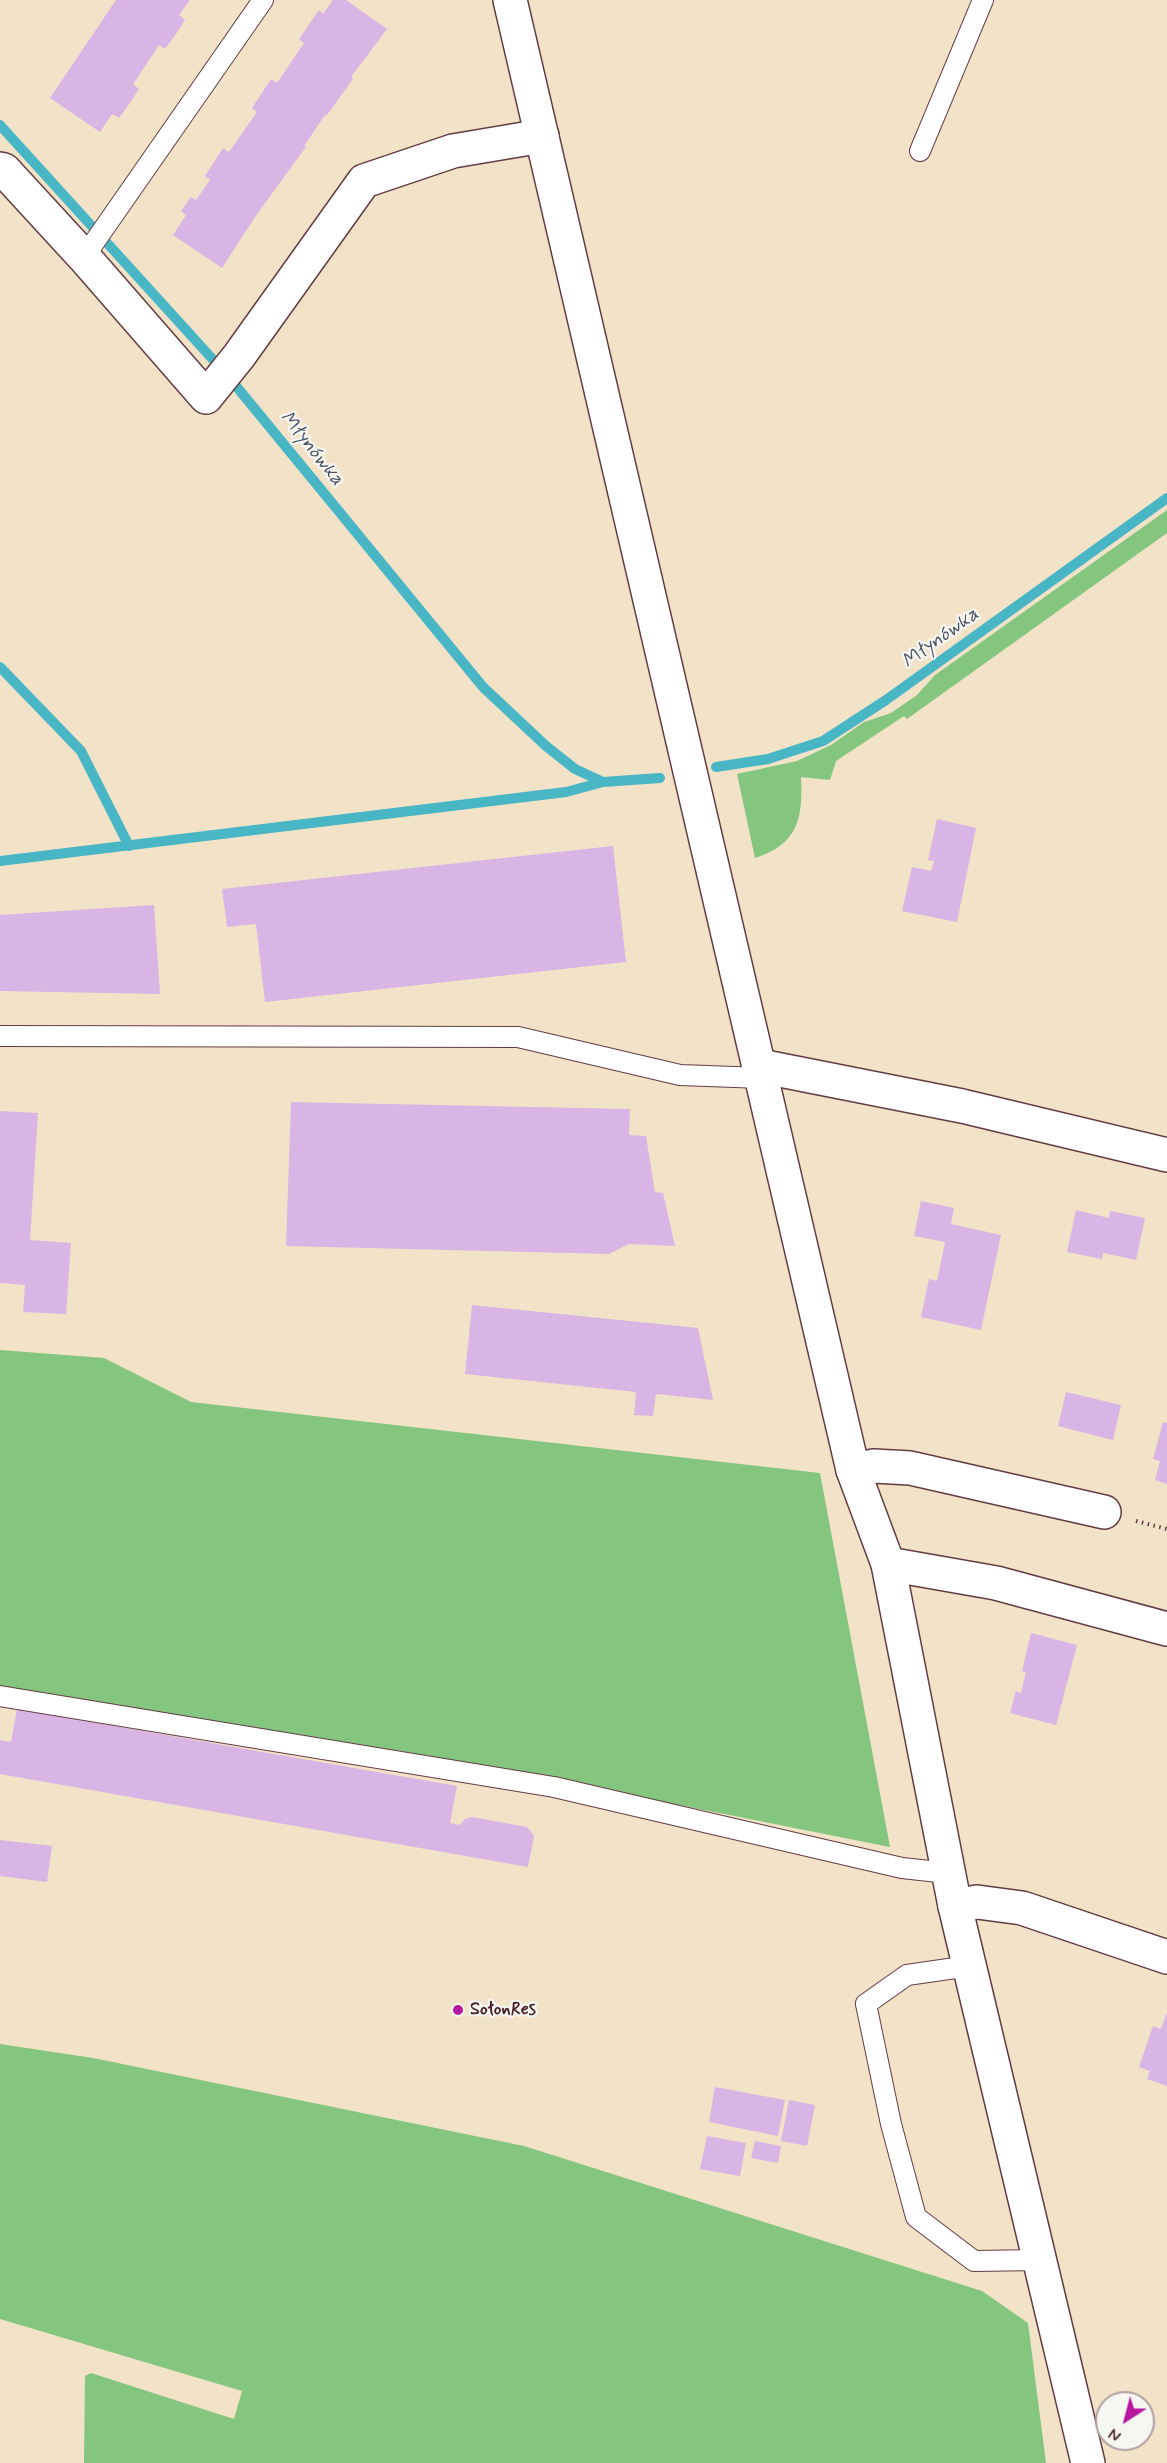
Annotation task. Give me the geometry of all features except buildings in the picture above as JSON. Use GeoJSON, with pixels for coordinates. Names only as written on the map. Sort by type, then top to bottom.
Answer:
{"type":"FeatureCollection","features":[{"type":"Feature","properties":{"kind":"street"},"geometry":{"type":"LineString","coordinates":[[510,0],[853,1470],[888,1564],[955,1906],[1088,2463]]}},
{"type":"Feature","properties":{"kind":"street"},"geometry":{"type":"LineString","coordinates":[[0,170],[4,170],[84,257],[206,397],[364,181],[453,151],[542,136]]}},
{"type":"Feature","properties":{"kind":"street"},"geometry":{"type":"LineString","coordinates":[[761,1072],[962,1106],[1167,1155]]}},
{"type":"Feature","properties":{"kind":"street"},"geometry":{"type":"LineString","coordinates":[[853,1470],[874,1466],[910,1468],[1104,1512]]}},
{"type":"Feature","properties":{"kind":"street"},"geometry":{"type":"LineString","coordinates":[[888,1564],[996,1583],[1167,1629]]}},
{"type":"Feature","properties":{"kind":"street"},"geometry":{"type":"LineString","coordinates":[[955,1906],[977,1902],[1022,1908],[1167,1958]]}},
{"type":"Feature","properties":{"kind":"lane"},"geometry":{"type":"LineString","coordinates":[[84,257],[263,0]]}},
{"type":"Feature","properties":{"kind":"lane"},"geometry":{"type":"LineString","coordinates":[[920,151],[982,0]]}},
{"type":"Feature","properties":{"kind":"lane"},"geometry":{"type":"LineString","coordinates":[[0,1036],[518,1037],[680,1074],[761,1072]]}},
{"type":"Feature","properties":{"kind":"lane"},"geometry":{"type":"LineString","coordinates":[[0,1696],[554,1787],[902,1868],[948,1872]]}},
{"type":"Feature","properties":{"kind":"lane"},"geometry":{"type":"LineString","coordinates":[[969,1966],[908,1975],[866,2004],[891,2124],[916,2217],[974,2261],[1040,2260]]}},
{"type":"Feature","properties":{"kind":"green space"},"geometry":{"type":"Polygon","coordinates":[[[1167,510],[1167,533],[907,719],[904,716],[836,761],[830,780],[801,777],[801,805],[795,828],[781,845],[755,858],[737,774],[797,761],[831,745],[864,722],[891,713],[917,695],[935,675],[1167,510]]]}},
{"type":"Feature","properties":{"kind":"green space"},"geometry":{"type":"Polygon","coordinates":[[[0,1350],[104,1358],[191,1402],[820,1473],[890,1847],[443,1758],[0,1686],[0,1350]]]}},
{"type":"Feature","properties":{"kind":"green space"},"geometry":{"type":"Polygon","coordinates":[[[0,2044],[93,2058],[524,2146],[982,2291],[1028,2323],[1046,2463],[84,2463],[85,2376],[91,2373],[234,2419],[242,2391],[0,2319],[0,2044]]]}},
{"type":"Feature","properties":{"kind":"waterway","name":"Młynówka"},"geometry":{"type":"LineString","coordinates":[[0,125],[227,375],[483,687],[546,746],[575,769],[603,782],[660,778]]}},
{"type":"Feature","properties":{"kind":"waterway","name":"Młynówka"},"geometry":{"type":"LineString","coordinates":[[716,767],[768,759],[823,741],[886,700],[1167,498]]}},
{"type":"Feature","properties":{"kind":"waterway"},"geometry":{"type":"LineString","coordinates":[[0,667],[81,751],[129,846]]}},
{"type":"Feature","properties":{"kind":"waterway","name":"Młynówka"},"geometry":{"type":"LineString","coordinates":[[0,861],[566,792],[603,782]]}},
{"type":"Feature","properties":{"kind":"place","name":"SołonRes"},"geometry":{"type":"Point","coordinates":[458,2010]}}]}
